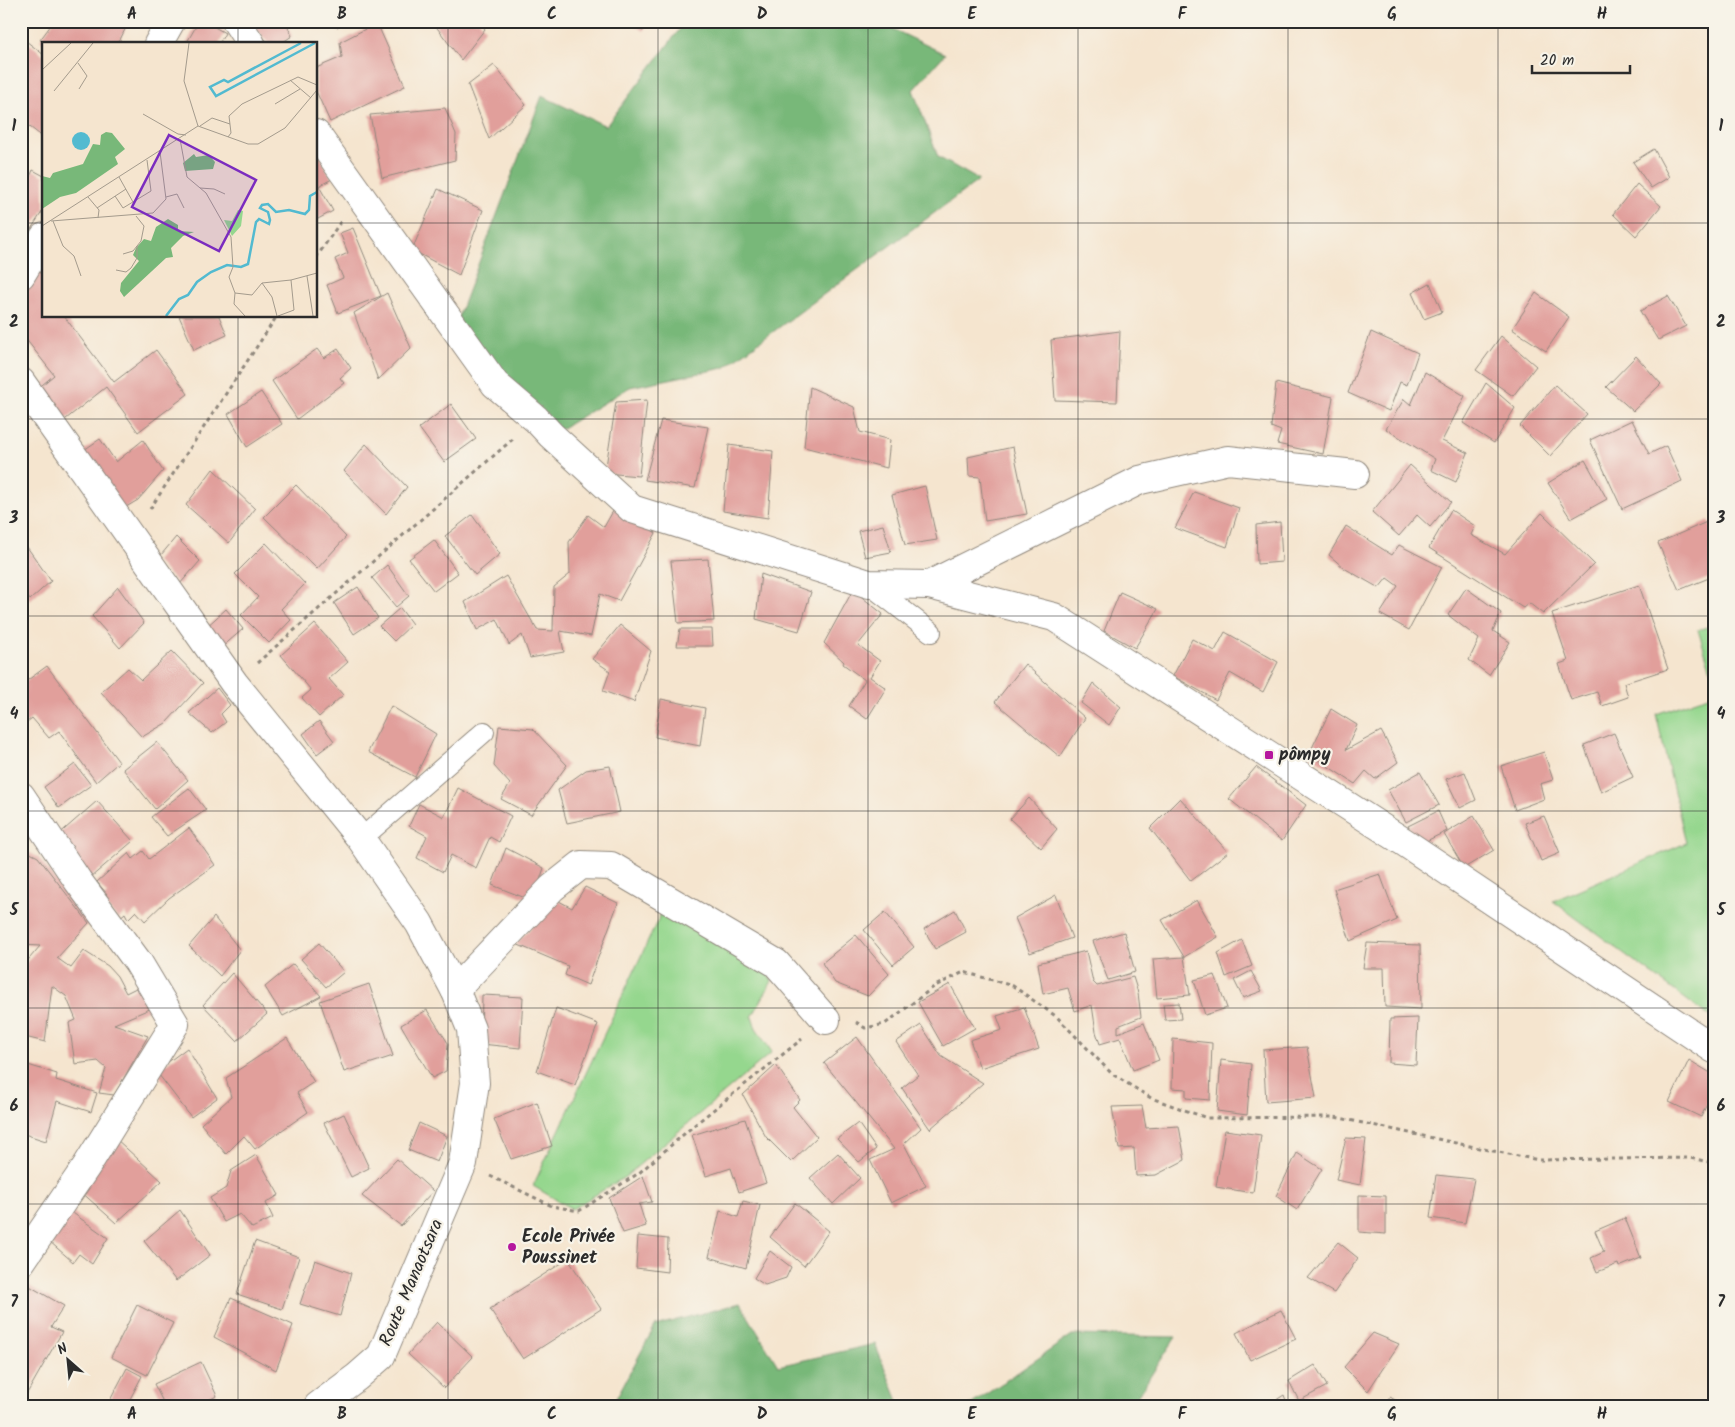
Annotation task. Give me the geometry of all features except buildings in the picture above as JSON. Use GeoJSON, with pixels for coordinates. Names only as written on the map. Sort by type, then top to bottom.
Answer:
{"type":"FeatureCollection","features":[{"type":"Feature","properties":{"kind":"street"},"geometry":{"type":"LineString","coordinates":[[159,42],[171,21]]}},
{"type":"Feature","properties":{"kind":"street"},"geometry":{"type":"LineString","coordinates":[[236,21],[251,42]]}},
{"type":"Feature","properties":{"kind":"street"},"geometry":{"type":"LineString","coordinates":[[318,137],[495,384],[536,419],[632,509],[869,584],[929,584],[1054,616],[1404,842],[1714,1049]]}},
{"type":"Feature","properties":{"kind":"street"},"geometry":{"type":"LineString","coordinates":[[21,275],[42,240]]}},
{"type":"Feature","properties":{"kind":"street","name":"Route Manaotsara"},"geometry":{"type":"LineString","coordinates":[[21,382],[234,683],[362,839],[419,923],[454,990],[471,1029],[475,1083],[463,1163],[381,1356],[357,1377],[318,1406]]}},
{"type":"Feature","properties":{"kind":"street"},"geometry":{"type":"LineString","coordinates":[[929,584],[1140,480],[1228,460],[1355,474]]}},
{"type":"Feature","properties":{"kind":"street"},"geometry":{"type":"LineString","coordinates":[[21,796],[78,881],[138,962],[175,1024],[86,1167],[21,1262]]}},
{"type":"Feature","properties":{"kind":"street"},"geometry":{"type":"LineString","coordinates":[[454,990],[552,888],[581,865],[611,866],[776,963],[826,1020]]}},
{"type":"Feature","properties":{"kind":"lane"},"geometry":{"type":"LineString","coordinates":[[869,584],[931,632]]}},
{"type":"Feature","properties":{"kind":"lane"},"geometry":{"type":"LineString","coordinates":[[362,839],[484,732]]}},
{"type":"Feature","properties":{"kind":"path"},"geometry":{"type":"LineString","coordinates":[[318,255],[359,194]]}},
{"type":"Feature","properties":{"kind":"path"},"geometry":{"type":"LineString","coordinates":[[131,537],[276,318]]}},
{"type":"Feature","properties":{"kind":"path"},"geometry":{"type":"LineString","coordinates":[[234,683],[536,419]]}},
{"type":"Feature","properties":{"kind":"path"},"geometry":{"type":"LineString","coordinates":[[463,1163],[552,1206],[579,1210],[639,1173],[698,1122],[826,1020],[841,1011],[865,1028],[885,1024],[935,986],[964,972],[1013,986],[1056,1017],[1112,1074],[1151,1098],[1207,1118],[1335,1117],[1493,1152],[1539,1160],[1690,1158],[1714,1163]]}},
{"type":"Feature","properties":{"kind":"green space"},"geometry":{"type":"Polygon","coordinates":[[[686,21],[876,21],[945,54],[913,90],[938,157],[979,180],[724,368],[630,387],[551,435],[454,328],[542,96],[606,126],[686,21]]]}},
{"type":"Feature","properties":{"kind":"green space"},"geometry":{"type":"Polygon","coordinates":[[[1714,625],[1714,680],[1698,630],[1714,625]]]}},
{"type":"Feature","properties":{"kind":"green space"},"geometry":{"type":"Polygon","coordinates":[[[1714,694],[1714,1020],[1553,901],[1686,843],[1656,714],[1714,694]]]}},
{"type":"Feature","properties":{"kind":"green space"},"geometry":{"type":"Polygon","coordinates":[[[664,907],[761,960],[772,981],[752,1017],[756,1029],[772,1052],[625,1177],[572,1209],[533,1186],[664,907]]]}},
{"type":"Feature","properties":{"kind":"green space"},"geometry":{"type":"Polygon","coordinates":[[[740,1303],[778,1366],[875,1344],[900,1406],[612,1406],[655,1326],[740,1303]]]}},
{"type":"Feature","properties":{"kind":"green space"},"geometry":{"type":"Polygon","coordinates":[[[1072,1335],[1176,1337],[1131,1406],[969,1406],[1072,1335]]]}},
{"type":"Feature","properties":{"kind":"place","name":"pômpy"},"geometry":{"type":"Point","coordinates":[1269,755]}},
{"type":"Feature","properties":{"kind":"place","name":"Ecole Privée Poussinet"},"geometry":{"type":"Point","coordinates":[512,1247]}}]}
